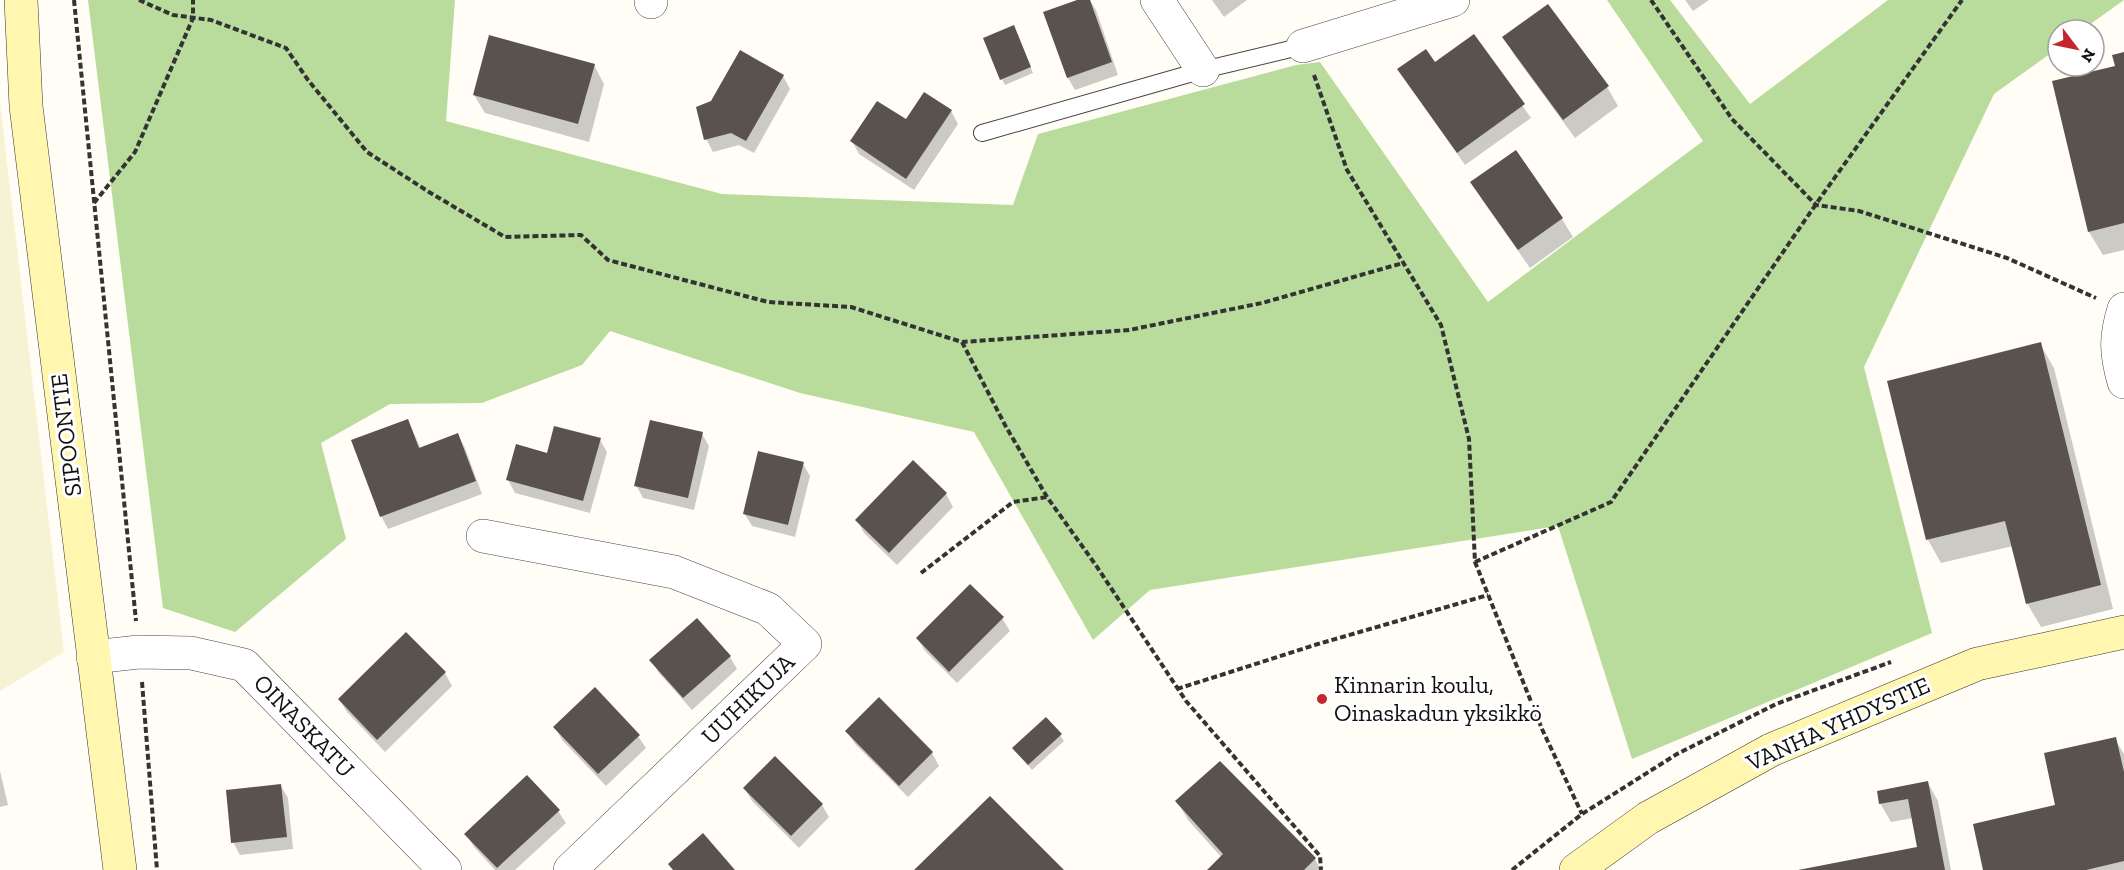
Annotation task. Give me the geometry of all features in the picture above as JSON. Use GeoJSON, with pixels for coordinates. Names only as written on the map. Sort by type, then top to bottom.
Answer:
{"type":"FeatureCollection","features":[{"type":"Feature","properties":{"kind":"street","name":"SIPOONTIE"},"geometry":{"type":"LineString","coordinates":[[21,0],[26,106],[120,870]]}},
{"type":"Feature","properties":{"kind":"street"},"geometry":{"type":"LineString","coordinates":[[1157,0],[1203,70]]}},
{"type":"Feature","properties":{"kind":"street"},"geometry":{"type":"LineString","coordinates":[[1303,46],[1453,0]]}},
{"type":"Feature","properties":{"kind":"street"},"geometry":{"type":"LineString","coordinates":[[2124,310],[2117,340],[2117,357],[2124,382]]}},
{"type":"Feature","properties":{"kind":"street","name":"UUHIKUJA"},"geometry":{"type":"LineString","coordinates":[[483,536],[675,572],[768,609],[805,644],[570,870]]}},
{"type":"Feature","properties":{"kind":"street","name":"VANHA YHDYSTIE"},"geometry":{"type":"LineString","coordinates":[[1576,870],[1648,818],[1771,750],[1977,664],[2124,632]]}},
{"type":"Feature","properties":{"kind":"street","name":"OINASKATU"},"geometry":{"type":"LineString","coordinates":[[93,657],[139,652],[190,653],[244,665],[445,870]]}},
{"type":"Feature","properties":{"kind":"lane"},"geometry":{"type":"LineString","coordinates":[[982,133],[1203,70],[1303,46]]}},
{"type":"Feature","properties":{"kind":"path"},"geometry":{"type":"LineString","coordinates":[[74,0],[139,652],[157,870]]}},
{"type":"Feature","properties":{"kind":"path"},"geometry":{"type":"LineString","coordinates":[[139,0],[173,15],[211,20],[286,48],[308,80],[367,152],[505,237],[581,235],[608,260],[768,302],[851,307],[962,342],[1129,330],[1262,303],[1403,263]]}},
{"type":"Feature","properties":{"kind":"path"},"geometry":{"type":"LineString","coordinates":[[94,203],[135,152],[193,18],[193,0]]}},
{"type":"Feature","properties":{"kind":"path"},"geometry":{"type":"LineString","coordinates":[[1651,0],[1732,119],[1816,205],[1859,212],[2007,258],[2124,310]]}},
{"type":"Feature","properties":{"kind":"path"},"geometry":{"type":"LineString","coordinates":[[1475,562],[1611,501],[1816,205],[1962,0]]}},
{"type":"Feature","properties":{"kind":"path"},"geometry":{"type":"LineString","coordinates":[[1303,46],[1347,170],[1441,325],[1469,439],[1475,562],[1542,729],[1582,814]]}},
{"type":"Feature","properties":{"kind":"path"},"geometry":{"type":"LineString","coordinates":[[962,342],[1047,497],[1095,564],[1177,689],[1320,856],[1321,870]]}},
{"type":"Feature","properties":{"kind":"path"},"geometry":{"type":"LineString","coordinates":[[921,573],[1013,502],[1047,497]]}},
{"type":"Feature","properties":{"kind":"path"},"geometry":{"type":"LineString","coordinates":[[1177,689],[1318,644],[1488,595]]}},
{"type":"Feature","properties":{"kind":"shaded area"},"geometry":{"type":"Polygon","coordinates":[[[0,102],[64,652],[0,691],[0,102]]]}},
{"type":"Feature","properties":{"kind":"green space"},"geometry":{"type":"Polygon","coordinates":[[[88,0],[455,0],[446,121],[722,194],[1013,205],[1038,134],[1296,65],[1320,62],[1488,302],[1703,141],[1607,0],[1670,0],[1750,104],[1888,0],[2124,0],[2099,18],[2046,18],[2046,57],[1994,94],[1864,367],[1932,633],[1632,759],[1558,526],[1150,590],[1093,640],[974,432],[800,393],[610,331],[582,365],[482,403],[390,404],[321,443],[346,539],[235,632],[163,608],[88,0]]]}},
{"type":"Feature","properties":{"kind":"building"},"geometry":{"type":"Polygon","coordinates":[[[1077,0],[1090,0],[1112,62],[1067,78],[1043,12],[1077,0]]]}},
{"type":"Feature","properties":{"kind":"building"},"geometry":{"type":"Polygon","coordinates":[[[1548,4],[1609,86],[1563,120],[1502,37],[1548,4]]]}},
{"type":"Feature","properties":{"kind":"building"},"geometry":{"type":"Polygon","coordinates":[[[1014,25],[1031,67],[1000,80],[983,38],[1014,25]]]}},
{"type":"Feature","properties":{"kind":"building"},"geometry":{"type":"Polygon","coordinates":[[[1474,34],[1525,104],[1457,153],[1397,69],[1426,49],[1435,62],[1474,34]]]}},
{"type":"Feature","properties":{"kind":"building"},"geometry":{"type":"Polygon","coordinates":[[[489,35],[595,64],[578,124],[473,95],[489,35]]]}},
{"type":"Feature","properties":{"kind":"building"},"geometry":{"type":"Polygon","coordinates":[[[740,50],[784,75],[746,141],[731,133],[704,140],[696,107],[711,101],[740,50]]]}},
{"type":"Feature","properties":{"kind":"building"},"geometry":{"type":"Polygon","coordinates":[[[2124,52],[2124,223],[2088,232],[2052,81],[2065,78],[2106,78],[2106,68],[2115,66],[2112,55],[2124,52]]]}},
{"type":"Feature","properties":{"kind":"building"},"geometry":{"type":"Polygon","coordinates":[[[924,92],[952,110],[906,179],[850,141],[877,101],[906,119],[924,92]]]}},
{"type":"Feature","properties":{"kind":"building"},"geometry":{"type":"Polygon","coordinates":[[[1516,150],[1563,218],[1518,250],[1470,182],[1516,150]]]}},
{"type":"Feature","properties":{"kind":"building"},"geometry":{"type":"Polygon","coordinates":[[[2041,342],[2101,585],[2026,604],[2005,521],[1926,540],[1887,381],[2041,342]]]}},
{"type":"Feature","properties":{"kind":"building"},"geometry":{"type":"Polygon","coordinates":[[[408,419],[419,448],[458,433],[476,481],[380,517],[351,440],[408,419]]]}},
{"type":"Feature","properties":{"kind":"building"},"geometry":{"type":"Polygon","coordinates":[[[650,420],[703,432],[688,498],[634,486],[650,420]]]}},
{"type":"Feature","properties":{"kind":"building"},"geometry":{"type":"Polygon","coordinates":[[[554,426],[601,438],[583,501],[506,480],[516,444],[547,453],[554,426]]]}},
{"type":"Feature","properties":{"kind":"building"},"geometry":{"type":"Polygon","coordinates":[[[758,451],[804,462],[788,525],[743,514],[758,451]]]}},
{"type":"Feature","properties":{"kind":"building"},"geometry":{"type":"Polygon","coordinates":[[[913,460],[947,493],[889,553],[855,520],[913,460]]]}},
{"type":"Feature","properties":{"kind":"building"},"geometry":{"type":"Polygon","coordinates":[[[970,584],[1004,617],[949,672],[916,638],[970,584]]]}},
{"type":"Feature","properties":{"kind":"building"},"geometry":{"type":"Polygon","coordinates":[[[697,618],[731,656],[683,698],[649,660],[697,618]]]}},
{"type":"Feature","properties":{"kind":"building"},"geometry":{"type":"Polygon","coordinates":[[[406,632],[446,672],[377,740],[338,699],[406,632]]]}},
{"type":"Feature","properties":{"kind":"building"},"geometry":{"type":"Polygon","coordinates":[[[595,687],[640,735],[598,774],[553,727],[595,687]]]}},
{"type":"Feature","properties":{"kind":"building"},"geometry":{"type":"Polygon","coordinates":[[[879,697],[933,752],[899,786],[845,731],[879,697]]]}},
{"type":"Feature","properties":{"kind":"building"},"geometry":{"type":"Polygon","coordinates":[[[1046,717],[1062,734],[1028,765],[1012,748],[1046,717]]]}},
{"type":"Feature","properties":{"kind":"building"},"geometry":{"type":"Polygon","coordinates":[[[2116,737],[2124,772],[2124,861],[2086,870],[1983,870],[1973,824],[2055,805],[2044,753],[2116,737]]]}},
{"type":"Feature","properties":{"kind":"building"},"geometry":{"type":"Polygon","coordinates":[[[775,756],[823,804],[791,836],[743,788],[775,756]]]}},
{"type":"Feature","properties":{"kind":"building"},"geometry":{"type":"Polygon","coordinates":[[[1220,761],[1316,858],[1304,870],[1207,870],[1223,854],[1175,801],[1220,761]]]}},
{"type":"Feature","properties":{"kind":"building"},"geometry":{"type":"Polygon","coordinates":[[[527,775],[560,810],[497,868],[464,834],[527,775]]]}},
{"type":"Feature","properties":{"kind":"building"},"geometry":{"type":"Polygon","coordinates":[[[1928,781],[1945,870],[1798,870],[1917,847],[1908,799],[1879,804],[1877,791],[1928,781]]]}},
{"type":"Feature","properties":{"kind":"building"},"geometry":{"type":"Polygon","coordinates":[[[281,784],[287,837],[231,843],[226,790],[281,784]]]}},
{"type":"Feature","properties":{"kind":"building"},"geometry":{"type":"Polygon","coordinates":[[[990,796],[1064,870],[914,870],[990,796]]]}},
{"type":"Feature","properties":{"kind":"building"},"geometry":{"type":"Polygon","coordinates":[[[703,833],[735,870],[673,870],[668,864],[703,833]]]}},
{"type":"Feature","properties":{"kind":"place","name":"Kinnarin koulu, Oinaskadun yksikkö"},"geometry":{"type":"Point","coordinates":[1322,699]}}]}
